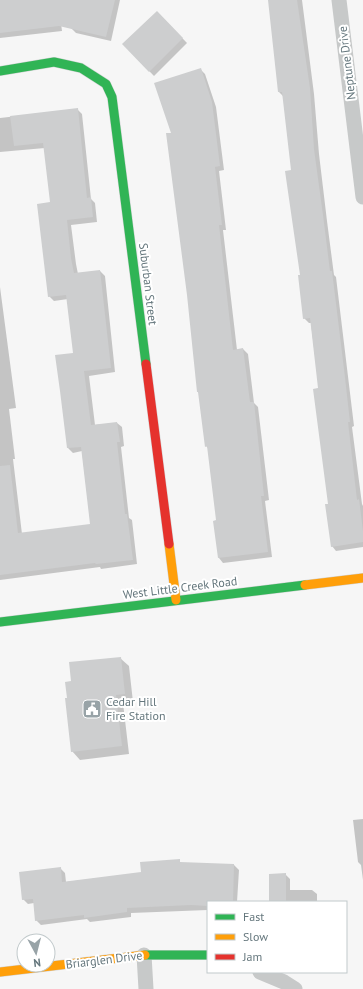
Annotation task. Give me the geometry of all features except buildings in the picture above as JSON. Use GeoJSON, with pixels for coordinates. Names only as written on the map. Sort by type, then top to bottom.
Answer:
{"type":"FeatureCollection","features":[{"type":"Feature","properties":{"kind":"street","name":"Neptune Drive"},"geometry":{"type":"LineString","coordinates":[[339,0],[363,197]]}},
{"type":"Feature","properties":{"kind":"street","name":"Suburban Street"},"geometry":{"type":"LineString","coordinates":[[0,71],[54,62],[81,68],[106,84],[112,97],[176,600]]}},
{"type":"Feature","properties":{"kind":"street","name":"West Little Creek Road"},"geometry":{"type":"LineString","coordinates":[[0,622],[363,578]]}},
{"type":"Feature","properties":{"kind":"street","name":"Briarglen Drive"},"geometry":{"type":"LineString","coordinates":[[0,972],[144,955],[207,955]]}},
{"type":"Feature","properties":{"kind":"street"},"geometry":{"type":"LineString","coordinates":[[144,955],[146,989]]}},
{"type":"Feature","properties":{"kind":"street"},"geometry":{"type":"LineString","coordinates":[[262,973],[284,982],[295,989]]}},
{"type":"Feature","properties":{"kind":"traffic: fast"},"geometry":{"type":"LineString","coordinates":[[0,71],[54,62],[81,68],[106,84],[112,97],[146,364]]}},
{"type":"Feature","properties":{"kind":"traffic: fast"},"geometry":{"type":"LineString","coordinates":[[0,622],[305,585]]}},
{"type":"Feature","properties":{"kind":"traffic: fast"},"geometry":{"type":"LineString","coordinates":[[145,955],[207,955]]}},
{"type":"Feature","properties":{"kind":"traffic: slow"},"geometry":{"type":"LineString","coordinates":[[169,544],[176,600]]}},
{"type":"Feature","properties":{"kind":"traffic: slow"},"geometry":{"type":"LineString","coordinates":[[305,585],[363,578]]}},
{"type":"Feature","properties":{"kind":"traffic: slow"},"geometry":{"type":"LineString","coordinates":[[0,972],[145,955]]}},
{"type":"Feature","properties":{"kind":"traffic: jam"},"geometry":{"type":"LineString","coordinates":[[146,364],[169,544]]}},
{"type":"Feature","properties":{"kind":"place","name":"Cedar Hill Fire Station"},"geometry":{"type":"Point","coordinates":[92,709]}}]}
